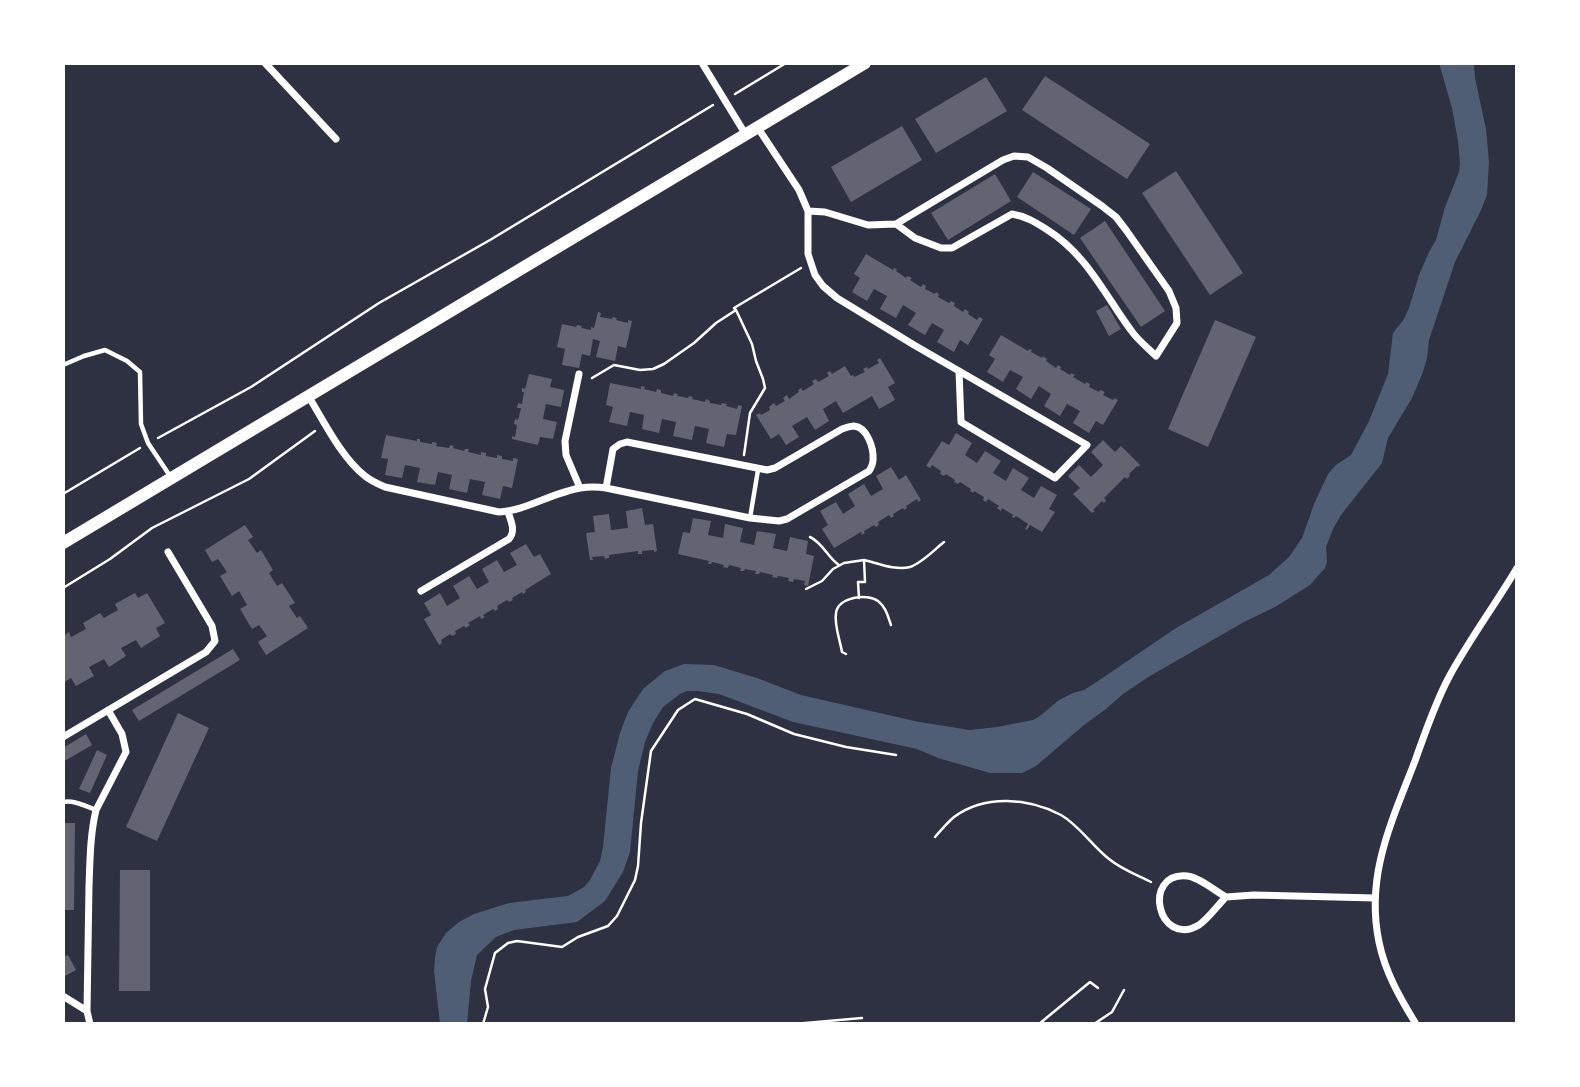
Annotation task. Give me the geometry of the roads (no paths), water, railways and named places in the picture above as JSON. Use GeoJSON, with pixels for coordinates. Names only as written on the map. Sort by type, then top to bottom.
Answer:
{"type":"FeatureCollection","features":[{"type":"Feature","properties":{"kind":"main road"},"geometry":{"type":"LineString","coordinates":[[63,543],[865,63]]}},
{"type":"Feature","properties":{"kind":"street"},"geometry":{"type":"LineString","coordinates":[[265,63],[336,139]]}},
{"type":"Feature","properties":{"kind":"street"},"geometry":{"type":"LineString","coordinates":[[702,63],[746,135]]}},
{"type":"Feature","properties":{"kind":"street"},"geometry":{"type":"LineString","coordinates":[[758,128],[799,190],[808,211],[810,262],[815,275],[836,298],[1087,445],[1055,478],[961,422],[959,371]]}},
{"type":"Feature","properties":{"kind":"street"},"geometry":{"type":"LineString","coordinates":[[808,211],[825,212],[868,225],[897,224],[1003,160],[1014,156],[1028,157],[1116,217],[1169,291],[1176,309],[1177,323],[1156,356],[1135,335],[1076,251],[1026,216],[1012,214],[952,248],[941,248],[915,238],[897,224]]}},
{"type":"Feature","properties":{"kind":"street"},"geometry":{"type":"LineString","coordinates":[[579,374],[565,441],[566,455],[580,488]]}},
{"type":"Feature","properties":{"kind":"street"},"geometry":{"type":"LineString","coordinates":[[309,397],[356,468],[373,481],[499,512],[508,512],[592,486],[750,518],[779,521],[787,519],[869,471],[873,452],[864,430],[857,426],[842,429],[767,470],[628,442],[613,449],[606,488]]}},
{"type":"Feature","properties":{"kind":"street"},"geometry":{"type":"LineString","coordinates":[[421,591],[509,539],[513,529],[508,512]]}},
{"type":"Feature","properties":{"kind":"street"},"geometry":{"type":"LineString","coordinates":[[63,737],[206,652],[215,641],[212,626],[167,552]]}},
{"type":"Feature","properties":{"kind":"street"},"geometry":{"type":"LineString","coordinates":[[1416,1024],[1391,979],[1378,942],[1376,875],[1391,822],[1443,688],[1517,569]]}},
{"type":"Feature","properties":{"kind":"street"},"geometry":{"type":"LineString","coordinates":[[90,1024],[87,1011],[91,843],[96,810],[126,752],[122,734],[108,710]]}},
{"type":"Feature","properties":{"kind":"street"},"geometry":{"type":"LineString","coordinates":[[1226,897],[1203,922],[1187,929],[1171,925],[1164,919],[1158,903],[1164,886],[1170,880],[1187,876],[1226,897],[1254,895],[1375,898]]}},
{"type":"Feature","properties":{"kind":"street"},"geometry":{"type":"LineString","coordinates":[[63,996],[87,1011]]}},
{"type":"Feature","properties":{"kind":"lane"},"geometry":{"type":"LineString","coordinates":[[63,366],[105,350],[127,361],[140,372],[141,424],[148,443],[172,478]]}},
{"type":"Feature","properties":{"kind":"lane"},"geometry":{"type":"LineString","coordinates":[[750,518],[758,470]]}},
{"type":"Feature","properties":{"kind":"lane"},"geometry":{"type":"LineString","coordinates":[[63,802],[78,803],[96,810]]}},
{"type":"Feature","properties":{"kind":"water"},"geometry":{"type":"Polygon","coordinates":[[[1439,63],[1474,63],[1486,129],[1489,162],[1487,195],[1455,262],[1429,340],[1423,372],[1412,398],[1388,438],[1382,463],[1333,529],[1326,547],[1325,568],[1310,585],[1150,676],[1123,694],[1036,766],[1022,773],[990,773],[917,749],[793,722],[719,694],[687,691],[680,694],[663,707],[645,742],[638,771],[630,852],[623,872],[605,901],[577,922],[514,930],[496,937],[477,955],[471,981],[467,1024],[440,1024],[434,971],[437,947],[446,933],[474,914],[509,903],[568,896],[584,887],[590,880],[600,861],[603,847],[611,768],[620,733],[628,712],[643,689],[665,671],[684,664],[714,665],[801,695],[919,722],[970,730],[997,727],[1033,720],[1040,716],[1059,700],[1084,690],[1176,628],[1269,575],[1289,557],[1302,538],[1328,474],[1351,455],[1369,421],[1388,374],[1393,333],[1409,308],[1459,172],[1458,141],[1452,108],[1439,63]]]}}]}
